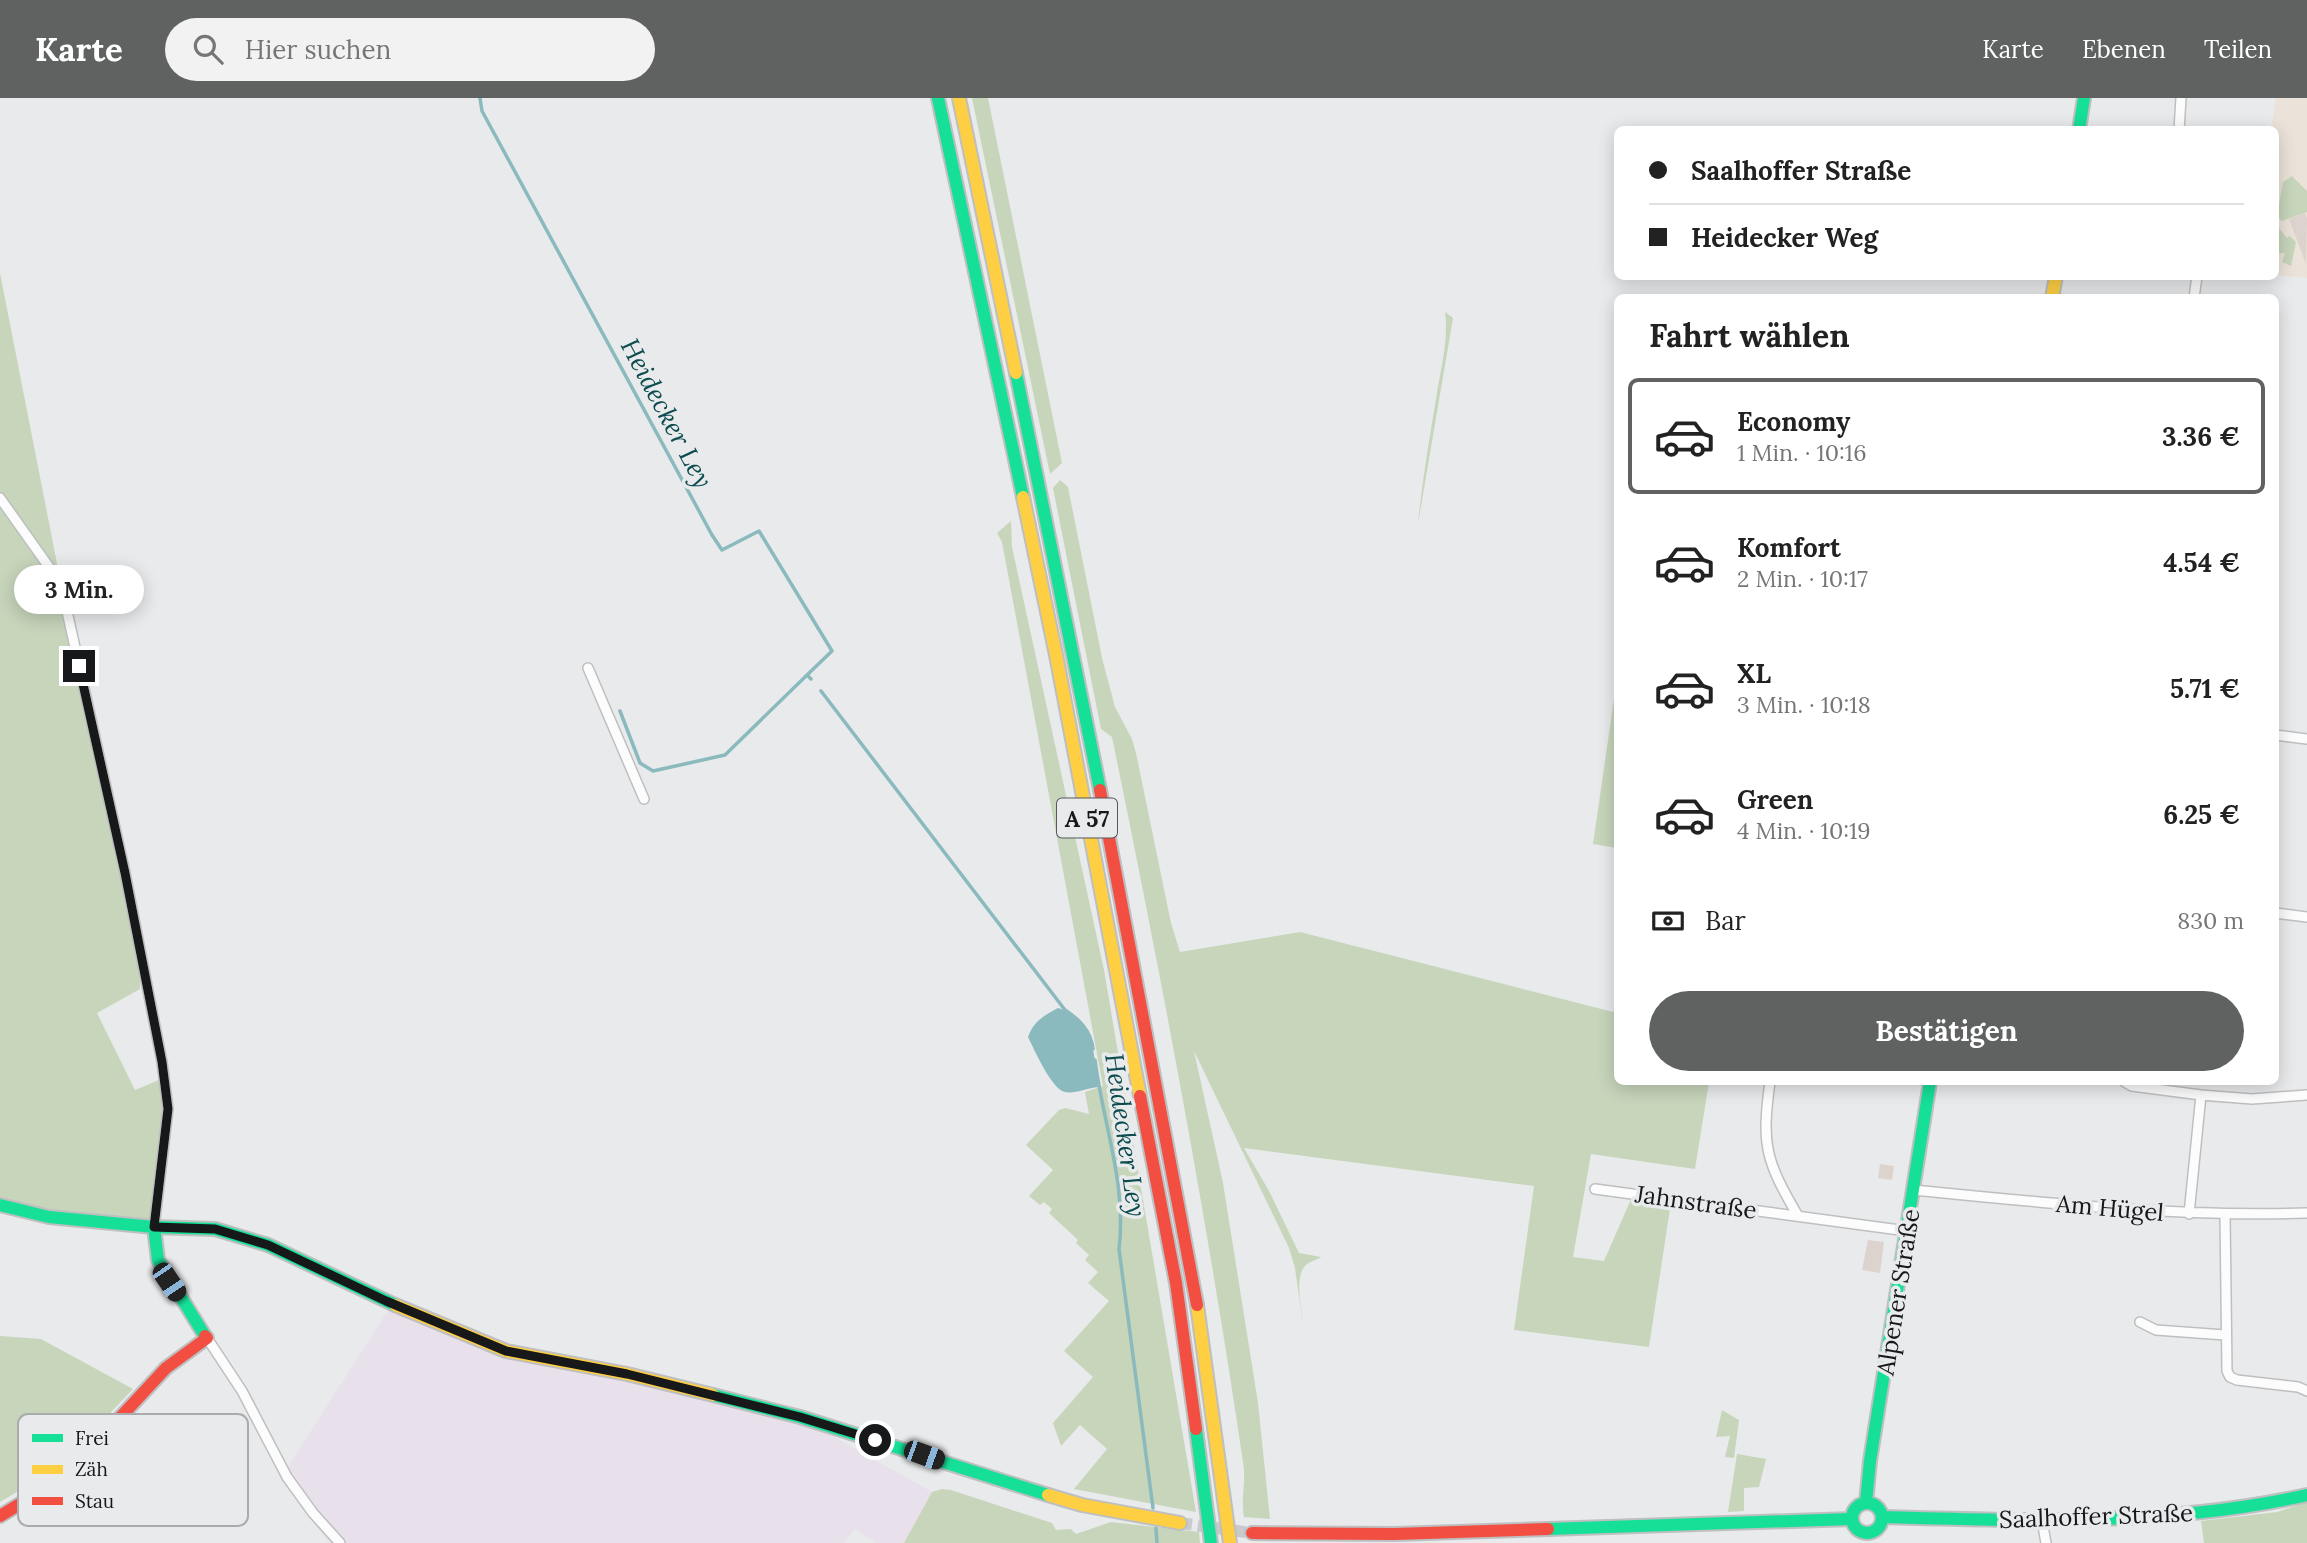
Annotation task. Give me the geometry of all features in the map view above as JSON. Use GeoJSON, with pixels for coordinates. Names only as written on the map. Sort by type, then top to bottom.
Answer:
{"type":"FeatureCollection","features":[{"type":"Feature","properties":{"kind":"main road","name":"A 57"},"geometry":{"type":"LineString","coordinates":[[938,98],[1056,655],[1168,1242],[1211,1543]]}},
{"type":"Feature","properties":{"kind":"main road","name":"A 57"},"geometry":{"type":"LineString","coordinates":[[959,98],[1075,657],[1195,1288],[1230,1543]]}},
{"type":"Feature","properties":{"kind":"main road"},"geometry":{"type":"LineString","coordinates":[[2080,126],[2084,98]]}},
{"type":"Feature","properties":{"kind":"main road","name":"Alpener Straße"},"geometry":{"type":"LineString","coordinates":[[1866,1503],[1870,1461],[1881,1409],[1930,1085]]}},
{"type":"Feature","properties":{"kind":"main road"},"geometry":{"type":"LineString","coordinates":[[0,1206],[49,1217],[154,1227],[215,1229],[268,1245],[386,1301],[506,1351],[627,1374],[800,1417],[1048,1496],[1180,1523]]}},
{"type":"Feature","properties":{"kind":"main road"},"geometry":{"type":"LineString","coordinates":[[123,1414],[166,1368],[207,1338],[169,1282],[158,1260],[154,1227]]}},
{"type":"Feature","properties":{"kind":"main road","name":"Saalhoffer Straße"},"geometry":{"type":"LineString","coordinates":[[1882,1517],[2042,1520],[2177,1516],[2263,1506],[2307,1495]]}},
{"type":"Feature","properties":{"kind":"main road"},"geometry":{"type":"LineString","coordinates":[[1866,1503],[1879,1509],[1882,1517],[1870,1538],[1860,1531],[1852,1519],[1858,1506],[1866,1503]]}},
{"type":"Feature","properties":{"kind":"main road"},"geometry":{"type":"LineString","coordinates":[[0,1516],[18,1505]]}},
{"type":"Feature","properties":{"kind":"main road"},"geometry":{"type":"LineString","coordinates":[[1252,1534],[1395,1534],[1852,1519]]}},
{"type":"Feature","properties":{"kind":"street"},"geometry":{"type":"LineString","coordinates":[[2179,126],[2181,98]]}},
{"type":"Feature","properties":{"kind":"street"},"geometry":{"type":"LineString","coordinates":[[0,498],[61,584],[125,873],[162,1062],[168,1109],[154,1227]]}},
{"type":"Feature","properties":{"kind":"street"},"geometry":{"type":"LineString","coordinates":[[588,668],[644,799]]}},
{"type":"Feature","properties":{"kind":"street"},"geometry":{"type":"LineString","coordinates":[[2279,736],[2307,739]]}},
{"type":"Feature","properties":{"kind":"street"},"geometry":{"type":"LineString","coordinates":[[2279,914],[2307,918]]}},
{"type":"Feature","properties":{"kind":"street","name":"Jahnstraße"},"geometry":{"type":"LineString","coordinates":[[1770,1085],[1765,1121],[1766,1150],[1773,1172],[1798,1216]]}},
{"type":"Feature","properties":{"kind":"street"},"geometry":{"type":"LineString","coordinates":[[2130,1085],[2252,1099],[2307,1096]]}},
{"type":"Feature","properties":{"kind":"street"},"geometry":{"type":"LineString","coordinates":[[2189,1214],[2201,1095]]}},
{"type":"Feature","properties":{"kind":"street","name":"Jahnstraße"},"geometry":{"type":"LineString","coordinates":[[1595,1189],[1907,1231]]}},
{"type":"Feature","properties":{"kind":"street","name":"Am Hügel"},"geometry":{"type":"LineString","coordinates":[[1914,1191],[2130,1211],[2225,1215],[2307,1213]]}},
{"type":"Feature","properties":{"kind":"street"},"geometry":{"type":"LineString","coordinates":[[2225,1215],[2227,1371],[2230,1377],[2298,1387],[2307,1391]]}},
{"type":"Feature","properties":{"kind":"street"},"geometry":{"type":"LineString","coordinates":[[2140,1322],[2156,1330],[2225,1335]]}},
{"type":"Feature","properties":{"kind":"street"},"geometry":{"type":"LineString","coordinates":[[207,1338],[242,1391],[287,1478],[340,1543]]}},
{"type":"Feature","properties":{"kind":"street"},"geometry":{"type":"LineString","coordinates":[[2042,1520],[2046,1543]]}},
{"type":"Feature","properties":{"kind":"shaded area"},"geometry":{"type":"Polygon","coordinates":[[[2276,98],[2307,98],[2307,278],[2279,275],[2279,126],[2272,126],[2276,98]]]}},
{"type":"Feature","properties":{"kind":"shaded area"},"geometry":{"type":"Polygon","coordinates":[[[391,1306],[500,1350],[801,1418],[932,1492],[904,1543],[876,1543],[855,1529],[844,1543],[329,1543],[280,1479],[391,1306]]]}},
{"type":"Feature","properties":{"kind":"green space"},"geometry":{"type":"Polygon","coordinates":[[[972,98],[988,98],[1062,463],[1050,474],[972,98]]]}},
{"type":"Feature","properties":{"kind":"green space"},"geometry":{"type":"Polygon","coordinates":[[[2292,176],[2307,191],[2307,212],[2282,221],[2279,218],[2279,205],[2283,182],[2292,176]]]}},
{"type":"Feature","properties":{"kind":"green space"},"geometry":{"type":"Polygon","coordinates":[[[2279,228],[2287,238],[2290,236],[2296,242],[2291,266],[2282,262],[2285,253],[2279,253],[2279,228]]]}},
{"type":"Feature","properties":{"kind":"green space"},"geometry":{"type":"Polygon","coordinates":[[[0,273],[61,584],[138,938],[140,989],[97,1013],[135,1090],[164,1078],[168,1109],[154,1227],[0,1205],[0,273]]]}},
{"type":"Feature","properties":{"kind":"green space"},"geometry":{"type":"Polygon","coordinates":[[[1445,312],[1453,318],[1418,524],[1445,345],[1445,312]]]}},
{"type":"Feature","properties":{"kind":"green space"},"geometry":{"type":"Polygon","coordinates":[[[1060,480],[1068,487],[1102,658],[1115,707],[1132,739],[1136,753],[1171,923],[1180,952],[1300,932],[1614,1012],[1614,1085],[1709,1085],[1695,1169],[1591,1154],[1573,1257],[1604,1261],[1632,1197],[1671,1202],[1649,1347],[1514,1330],[1534,1186],[1244,1148],[1269,1191],[1299,1253],[1321,1257],[1307,1264],[1300,1276],[1303,1324],[1295,1268],[1289,1248],[1194,1051],[1223,1183],[1258,1403],[1270,1519],[1244,1517],[1244,1469],[1200,1193],[1112,737],[1101,729],[1053,488],[1060,480]]]}},
{"type":"Feature","properties":{"kind":"green space"},"geometry":{"type":"Polygon","coordinates":[[[1011,521],[1012,547],[1104,970],[1196,1512],[1074,1489],[1107,1449],[1080,1425],[1061,1446],[1053,1423],[1093,1377],[1064,1351],[1109,1301],[1088,1283],[1098,1272],[1085,1260],[1089,1255],[1076,1243],[1078,1240],[1049,1213],[1052,1209],[1044,1202],[1040,1205],[1029,1196],[1053,1170],[1026,1145],[1059,1110],[1065,1108],[1089,1114],[1085,1092],[1103,1086],[1002,542],[997,533],[1011,521]]]}},
{"type":"Feature","properties":{"kind":"green space"},"geometry":{"type":"Polygon","coordinates":[[[1614,699],[1614,848],[1593,844],[1614,699]]]}},
{"type":"Feature","properties":{"kind":"green space"},"geometry":{"type":"Polygon","coordinates":[[[0,1336],[41,1339],[133,1389],[109,1414],[18,1414],[18,1491],[0,1502],[0,1336]]]}},
{"type":"Feature","properties":{"kind":"green space"},"geometry":{"type":"Polygon","coordinates":[[[1722,1410],[1739,1420],[1734,1458],[1725,1457],[1730,1436],[1716,1437],[1722,1410]]]}},
{"type":"Feature","properties":{"kind":"green space"},"geometry":{"type":"Polygon","coordinates":[[[1737,1454],[1766,1459],[1759,1487],[1744,1488],[1744,1511],[1728,1512],[1737,1454]]]}},
{"type":"Feature","properties":{"kind":"green space"},"geometry":{"type":"Polygon","coordinates":[[[942,1489],[1052,1523],[1056,1530],[1071,1529],[1076,1534],[1111,1522],[1199,1532],[1200,1543],[904,1543],[932,1492],[942,1489]]]}},
{"type":"Feature","properties":{"kind":"green space"},"geometry":{"type":"Polygon","coordinates":[[[2307,1502],[2307,1543],[2204,1543],[2201,1521],[2277,1512],[2307,1502]]]}},
{"type":"Feature","properties":{"kind":"water"},"geometry":{"type":"Polygon","coordinates":[[[1058,1008],[1070,1012],[1086,1029],[1093,1051],[1098,1087],[1073,1092],[1060,1090],[1039,1059],[1028,1037],[1040,1020],[1058,1008]]]}},
{"type":"Feature","properties":{"kind":"building"},"geometry":{"type":"Polygon","coordinates":[[[2305,213],[2307,219],[2306,264],[2289,219],[2305,213]]]}},
{"type":"Feature","properties":{"kind":"building"},"geometry":{"type":"Polygon","coordinates":[[[1880,1164],[1894,1166],[1892,1180],[1878,1178],[1880,1164]]]}},
{"type":"Feature","properties":{"kind":"building"},"geometry":{"type":"Polygon","coordinates":[[[1868,1240],[1884,1242],[1880,1273],[1862,1270],[1868,1240]]]}},
{"type":"Feature","properties":{"kind":"waterway","name":"Heidecker Ley"},"geometry":{"type":"LineString","coordinates":[[480,98],[482,111],[712,535],[722,550],[759,531],[832,651],[807,675],[811,679]]}},
{"type":"Feature","properties":{"kind":"waterway"},"geometry":{"type":"LineString","coordinates":[[620,711],[640,763],[653,771],[725,755],[807,675]]}},
{"type":"Feature","properties":{"kind":"waterway","name":"Heidecker Ley"},"geometry":{"type":"LineString","coordinates":[[821,691],[1065,1010],[1084,1026],[1093,1049]]}},
{"type":"Feature","properties":{"kind":"waterway","name":"Heidecker Ley"},"geometry":{"type":"LineString","coordinates":[[1095,1060],[1120,1201],[1119,1249],[1153,1508]]}},
{"type":"Feature","properties":{"kind":"waterway"},"geometry":{"type":"LineString","coordinates":[[1156,1528],[1157,1543]]}},
{"type":"Feature","properties":{"kind":"tunnel"},"geometry":{"type":"LineString","coordinates":[[1180,1523],[1252,1533]]}},
{"type":"Feature","properties":{"kind":"traffic: fast"},"geometry":{"type":"LineString","coordinates":[[938,98],[1023,497]]}},
{"type":"Feature","properties":{"kind":"traffic: fast"},"geometry":{"type":"LineString","coordinates":[[2080,126],[2084,98]]}},
{"type":"Feature","properties":{"kind":"traffic: fast"},"geometry":{"type":"LineString","coordinates":[[1016,373],[1100,790]]}},
{"type":"Feature","properties":{"kind":"traffic: fast"},"geometry":{"type":"LineString","coordinates":[[1866,1503],[1870,1461],[1930,1085]]}},
{"type":"Feature","properties":{"kind":"traffic: fast"},"geometry":{"type":"LineString","coordinates":[[0,1205],[49,1217],[154,1227],[215,1229],[268,1245],[395,1305]]}},
{"type":"Feature","properties":{"kind":"traffic: fast"},"geometry":{"type":"LineString","coordinates":[[154,1227],[158,1260],[205,1336]]}},
{"type":"Feature","properties":{"kind":"traffic: fast"},"geometry":{"type":"LineString","coordinates":[[713,1395],[800,1417],[1048,1495]]}},
{"type":"Feature","properties":{"kind":"traffic: fast"},"geometry":{"type":"LineString","coordinates":[[1196,1429],[1211,1543]]}},
{"type":"Feature","properties":{"kind":"traffic: fast"},"geometry":{"type":"LineString","coordinates":[[1882,1517],[1988,1520],[2149,1517],[2255,1505],[2307,1495]]}},
{"type":"Feature","properties":{"kind":"traffic: fast"},"geometry":{"type":"LineString","coordinates":[[1867,1503],[1878,1507],[1882,1518],[1878,1529],[1867,1533],[1856,1529],[1852,1518],[1856,1507],[1867,1503]]}},
{"type":"Feature","properties":{"kind":"traffic: fast"},"geometry":{"type":"LineString","coordinates":[[1548,1529],[1852,1519]]}},
{"type":"Feature","properties":{"kind":"traffic: slow"},"geometry":{"type":"LineString","coordinates":[[959,98],[1016,373]]}},
{"type":"Feature","properties":{"kind":"traffic: slow"},"geometry":{"type":"LineString","coordinates":[[2053,294],[2055,280]]}},
{"type":"Feature","properties":{"kind":"traffic: slow"},"geometry":{"type":"LineString","coordinates":[[1023,497],[1140,1096]]}},
{"type":"Feature","properties":{"kind":"traffic: slow"},"geometry":{"type":"LineString","coordinates":[[395,1305],[506,1351],[627,1374],[713,1395]]}},
{"type":"Feature","properties":{"kind":"traffic: slow"},"geometry":{"type":"LineString","coordinates":[[1197,1305],[1230,1543]]}},
{"type":"Feature","properties":{"kind":"traffic: slow"},"geometry":{"type":"LineString","coordinates":[[1048,1495],[1082,1505],[1180,1523]]}},
{"type":"Feature","properties":{"kind":"traffic: jam"},"geometry":{"type":"LineString","coordinates":[[1100,790],[1197,1305]]}},
{"type":"Feature","properties":{"kind":"traffic: jam"},"geometry":{"type":"LineString","coordinates":[[1140,1096],[1176,1283],[1196,1429]]}},
{"type":"Feature","properties":{"kind":"traffic: jam"},"geometry":{"type":"LineString","coordinates":[[123,1414],[166,1368],[207,1338],[205,1336]]}},
{"type":"Feature","properties":{"kind":"traffic: jam"},"geometry":{"type":"LineString","coordinates":[[0,1516],[18,1505]]}},
{"type":"Feature","properties":{"kind":"traffic: jam"},"geometry":{"type":"LineString","coordinates":[[1252,1533],[1395,1534],[1548,1529]]}},
{"type":"Feature","properties":{"kind":"route"},"geometry":{"type":"LineString","coordinates":[[79,666],[125,873],[162,1062],[168,1109],[154,1227],[215,1229],[268,1245],[386,1301],[506,1351],[627,1374],[800,1417],[875,1440]]}}]}
